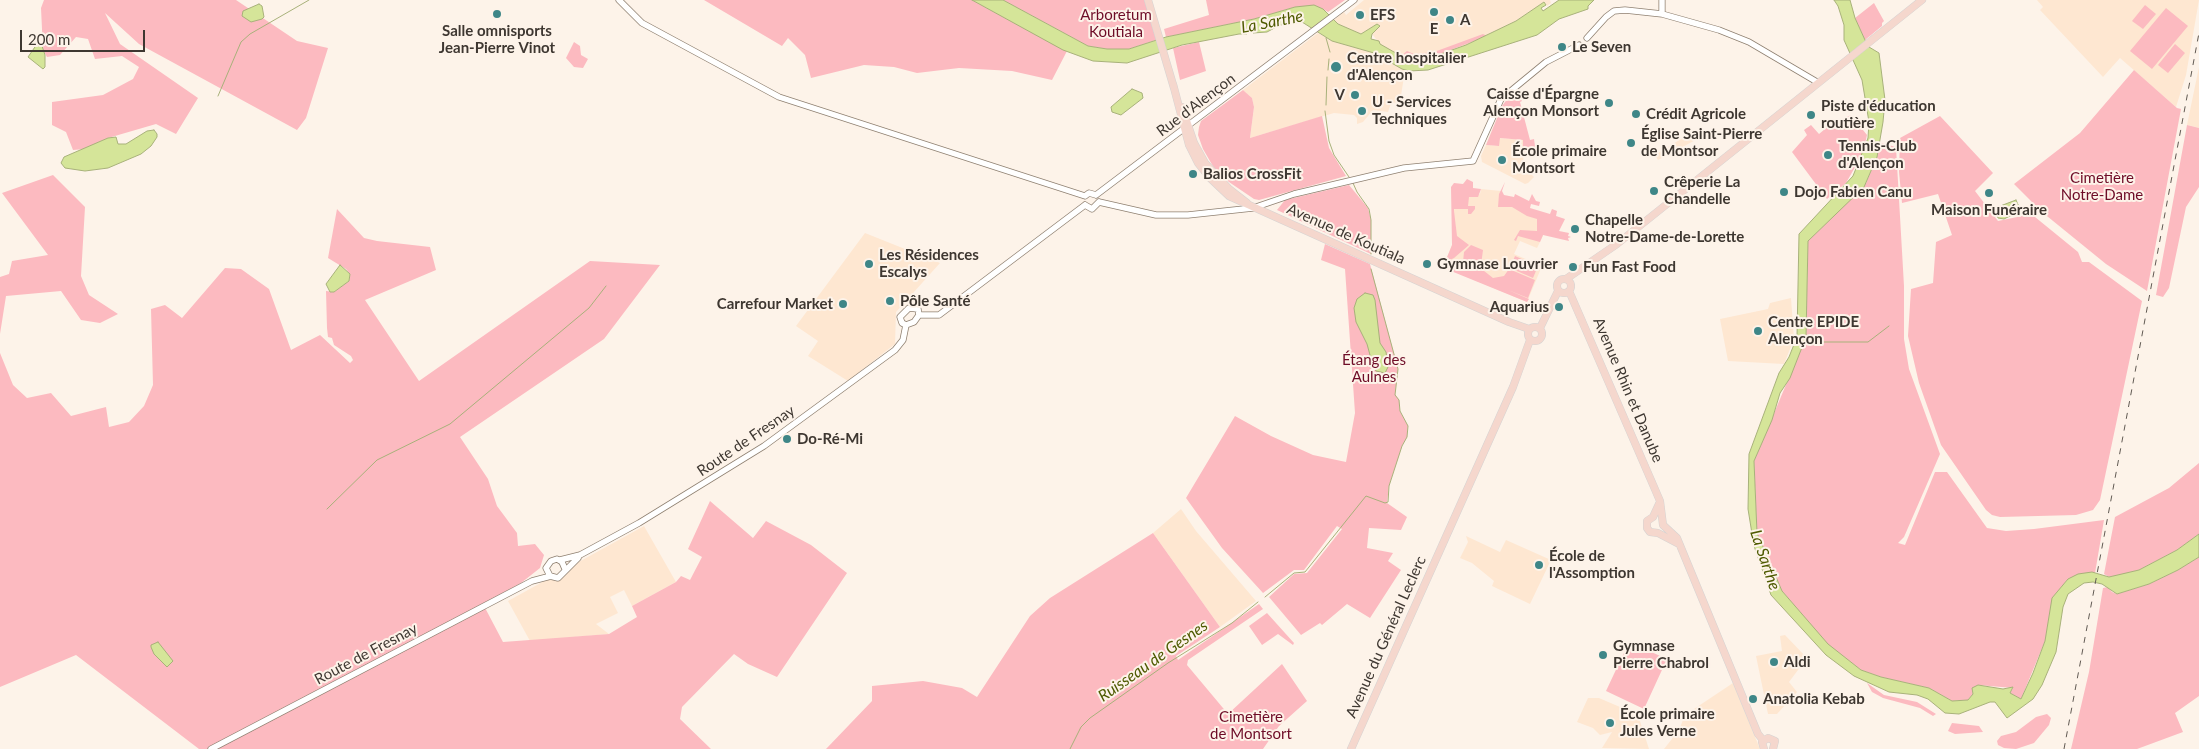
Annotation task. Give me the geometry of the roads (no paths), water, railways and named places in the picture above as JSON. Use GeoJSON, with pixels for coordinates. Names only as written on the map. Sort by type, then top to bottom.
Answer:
{"type":"FeatureCollection","features":[{"type":"Feature","properties":{"kind":"main road","name":"Avenue de Koutiala"},"geometry":{"type":"LineString","coordinates":[[1148,0],[1198,163],[1210,178],[1229,196],[1509,322],[1530,336]]}},
{"type":"Feature","properties":{"kind":"main road"},"geometry":{"type":"LineString","coordinates":[[1540,328],[1534,326],[1530,336],[1542,336],[1540,328],[1558,291],[1557,282],[1568,281],[1611,248],[1922,0]]}},
{"type":"Feature","properties":{"kind":"main road"},"geometry":{"type":"LineString","coordinates":[[1558,291],[1565,293],[1569,291],[1568,281]]}},
{"type":"Feature","properties":{"kind":"main road","name":"Avenue Rhin et Danube"},"geometry":{"type":"LineString","coordinates":[[1569,291],[1660,502],[1662,522]]}},
{"type":"Feature","properties":{"kind":"main road","name":"Avenue du Général Leclerc"},"geometry":{"type":"LineString","coordinates":[[1351,749],[1513,387],[1530,336]]}},
{"type":"Feature","properties":{"kind":"main road"},"geometry":{"type":"LineString","coordinates":[[1660,502],[1652,517],[1647,521],[1647,528],[1650,532],[1658,533],[1679,545]]}},
{"type":"Feature","properties":{"kind":"main road"},"geometry":{"type":"LineString","coordinates":[[1652,517],[1662,522],[1677,538],[1758,734],[1763,740],[1764,749]]}},
{"type":"Feature","properties":{"kind":"main road"},"geometry":{"type":"LineString","coordinates":[[1658,533],[1662,522]]}},
{"type":"Feature","properties":{"kind":"main road"},"geometry":{"type":"LineString","coordinates":[[1763,740],[1772,739],[1775,748]]}},
{"type":"Feature","properties":{"kind":"street"},"geometry":{"type":"LineString","coordinates":[[618,0],[642,23],[779,97],[1085,196],[1091,193],[1096,195],[1099,202]]}},
{"type":"Feature","properties":{"kind":"street","name":"Rue d'Alençon"},"geometry":{"type":"LineString","coordinates":[[1096,195],[1354,0]]}},
{"type":"Feature","properties":{"kind":"street"},"geometry":{"type":"LineString","coordinates":[[1662,0],[1662,14]]}},
{"type":"Feature","properties":{"kind":"street"},"geometry":{"type":"LineString","coordinates":[[1587,38],[1610,13],[1622,9],[1662,14],[1719,30],[1749,42],[1817,82]]}},
{"type":"Feature","properties":{"kind":"street"},"geometry":{"type":"LineString","coordinates":[[1099,202],[1156,215],[1253,208],[1275,200],[1346,181],[1410,167],[1474,161],[1501,99],[1546,62],[1579,45]]}},
{"type":"Feature","properties":{"kind":"street"},"geometry":{"type":"LineString","coordinates":[[919,315],[939,315],[1084,205],[1085,196]]}},
{"type":"Feature","properties":{"kind":"street"},"geometry":{"type":"LineString","coordinates":[[1266,214],[1275,200]]}},
{"type":"Feature","properties":{"kind":"street"},"geometry":{"type":"LineString","coordinates":[[1084,205],[1092,208],[1099,202]]}},
{"type":"Feature","properties":{"kind":"street"},"geometry":{"type":"LineString","coordinates":[[909,308],[918,309],[919,315],[914,322],[906,325],[902,323],[900,317],[909,308]]}},
{"type":"Feature","properties":{"kind":"street","name":"Route de Fresnay"},"geometry":{"type":"LineString","coordinates":[[565,569],[580,556],[700,487],[786,430],[895,350],[903,340],[906,325]]}},
{"type":"Feature","properties":{"kind":"street","name":"Route de Fresnay"},"geometry":{"type":"LineString","coordinates":[[560,560],[580,556]]}},
{"type":"Feature","properties":{"kind":"street"},"geometry":{"type":"LineString","coordinates":[[560,560],[565,569],[558,578],[551,576],[546,568],[551,561],[560,560]]}},
{"type":"Feature","properties":{"kind":"street","name":"Route de Fresnay"},"geometry":{"type":"LineString","coordinates":[[532,581],[546,568]]}},
{"type":"Feature","properties":{"kind":"street","name":"Route de Fresnay"},"geometry":{"type":"LineString","coordinates":[[212,749],[532,581],[551,576]]}},
{"type":"Feature","properties":{"kind":"water","name":"La Sarthe"},"geometry":{"type":"Polygon","coordinates":[[[972,0],[1003,0],[1088,46],[1107,49],[1129,49],[1166,37],[1254,19],[1295,7],[1314,5],[1323,9],[1338,24],[1361,34],[1377,24],[1380,26],[1372,34],[1371,39],[1379,41],[1380,44],[1401,56],[1413,56],[1415,59],[1435,56],[1466,45],[1516,21],[1544,2],[1546,5],[1541,8],[1543,11],[1559,0],[1594,0],[1588,6],[1588,9],[1559,19],[1537,35],[1428,70],[1409,71],[1374,53],[1332,41],[1302,22],[1280,25],[1267,32],[1253,33],[1252,29],[1247,34],[1182,45],[1127,63],[1093,61],[1063,50],[972,0]]]}},
{"type":"Feature","properties":{"kind":"water","name":"La Sarthe"},"geometry":{"type":"Polygon","coordinates":[[[1834,0],[1850,0],[1855,18],[1865,40],[1869,47],[1879,53],[1885,100],[1877,157],[1864,187],[1808,241],[1806,337],[1790,378],[1780,393],[1772,420],[1754,461],[1757,533],[1782,591],[1828,644],[1861,670],[1881,677],[1929,688],[1952,701],[1968,700],[1973,694],[1972,688],[1978,685],[2003,689],[2013,687],[2010,693],[2021,699],[2045,641],[2052,598],[2068,579],[2078,574],[2092,572],[2109,577],[2139,570],[2177,550],[2199,534],[2199,557],[2149,584],[2117,594],[2102,584],[2084,583],[2068,594],[2063,607],[2056,652],[2042,685],[2033,699],[2007,718],[1995,702],[1990,702],[1959,714],[1945,713],[1928,699],[1917,695],[1889,692],[1854,676],[1826,655],[1771,595],[1754,546],[1748,509],[1749,454],[1779,373],[1789,357],[1797,337],[1799,234],[1853,176],[1868,138],[1869,122],[1862,80],[1844,40],[1844,25],[1834,0]]]}},
{"type":"Feature","properties":{"kind":"water"},"geometry":{"type":"Polygon","coordinates":[[[259,4],[262,6],[264,17],[262,19],[251,22],[242,16],[243,11],[259,4]]]}},
{"type":"Feature","properties":{"kind":"water"},"geometry":{"type":"Polygon","coordinates":[[[37,44],[42,46],[45,55],[45,67],[43,69],[28,57],[37,44]]]}},
{"type":"Feature","properties":{"kind":"water"},"geometry":{"type":"Polygon","coordinates":[[[1132,89],[1142,93],[1143,98],[1121,115],[1112,112],[1111,107],[1132,89]]]}},
{"type":"Feature","properties":{"kind":"water"},"geometry":{"type":"Polygon","coordinates":[[[154,130],[157,137],[151,146],[141,154],[108,168],[85,171],[65,168],[61,163],[64,157],[108,138],[116,137],[118,144],[126,144],[147,131],[154,130]]]}},
{"type":"Feature","properties":{"kind":"water"},"geometry":{"type":"Polygon","coordinates":[[[2016,200],[2020,209],[2016,213],[2004,219],[1998,218],[1995,208],[2016,200]]]}},
{"type":"Feature","properties":{"kind":"water"},"geometry":{"type":"Polygon","coordinates":[[[340,265],[350,274],[349,281],[334,292],[330,292],[326,284],[340,265]]]}},
{"type":"Feature","properties":{"kind":"water","name":"Étang des Aulnes"},"geometry":{"type":"Polygon","coordinates":[[[1365,293],[1373,295],[1375,300],[1380,343],[1386,352],[1388,367],[1385,373],[1376,371],[1373,366],[1367,344],[1356,322],[1354,308],[1357,299],[1365,293]]]}},
{"type":"Feature","properties":{"kind":"water"},"geometry":{"type":"Polygon","coordinates":[[[158,642],[173,661],[167,667],[154,654],[151,647],[151,645],[158,642]]]}},
{"type":"Feature","properties":{"kind":"waterway"},"geometry":{"type":"LineString","coordinates":[[218,96],[241,42],[250,34],[309,0]]}},
{"type":"Feature","properties":{"kind":"waterway","name":"Ruisseau de Gesnes"},"geometry":{"type":"LineString","coordinates":[[1326,38],[1330,52]]}},
{"type":"Feature","properties":{"kind":"waterway","name":"Ruisseau de Gesnes"},"geometry":{"type":"LineString","coordinates":[[1328,70],[1329,59]]}},
{"type":"Feature","properties":{"kind":"waterway","name":"Ruisseau de Gesnes"},"geometry":{"type":"LineString","coordinates":[[1326,105],[1327,77]]}},
{"type":"Feature","properties":{"kind":"waterway","name":"Ruisseau de Gesnes"},"geometry":{"type":"LineString","coordinates":[[1325,111],[1329,141],[1334,155],[1349,177]]}},
{"type":"Feature","properties":{"kind":"waterway","name":"Ruisseau de Gesnes"},"geometry":{"type":"LineString","coordinates":[[1353,183],[1369,209],[1371,220],[1371,254]]}},
{"type":"Feature","properties":{"kind":"waterway","name":"Ruisseau de Gesnes"},"geometry":{"type":"LineString","coordinates":[[1265,597],[1294,573],[1305,572],[1366,496],[1385,503],[1388,502],[1389,486],[1402,446],[1407,437],[1408,426],[1400,411],[1399,400],[1395,395],[1398,369],[1371,269]]}},
{"type":"Feature","properties":{"kind":"waterway"},"geometry":{"type":"LineString","coordinates":[[327,509],[377,460],[450,424],[589,308],[606,286]]}},
{"type":"Feature","properties":{"kind":"waterway"},"geometry":{"type":"LineString","coordinates":[[1803,342],[1868,342],[1889,326]]}},
{"type":"Feature","properties":{"kind":"waterway","name":"Ruisseau de Gesnes"},"geometry":{"type":"LineString","coordinates":[[1070,749],[1081,727],[1090,718],[1168,663],[1232,623],[1258,602]]}},
{"type":"Feature","properties":{"kind":"railway"},"geometry":{"type":"LineString","coordinates":[[2064,749],[2199,33]]}},
{"type":"Feature","properties":{"kind":"place","name":"E"},"geometry":{"type":"Point","coordinates":[1434,12]}},
{"type":"Feature","properties":{"kind":"place","name":"Salle omnisports Jean-Pierre Vinot"},"geometry":{"type":"Point","coordinates":[497,14]}},
{"type":"Feature","properties":{"kind":"place","name":"EFS"},"geometry":{"type":"Point","coordinates":[1360,15]}},
{"type":"Feature","properties":{"kind":"place","name":"A"},"geometry":{"type":"Point","coordinates":[1450,20]}},
{"type":"Feature","properties":{"kind":"place","name":"Le Seven"},"geometry":{"type":"Point","coordinates":[1562,47]}},
{"type":"Feature","properties":{"kind":"place","name":"Centre hospitalier d'Alençon"},"geometry":{"type":"Point","coordinates":[1336,67]}},
{"type":"Feature","properties":{"kind":"place","name":"V"},"geometry":{"type":"Point","coordinates":[1355,95]}},
{"type":"Feature","properties":{"kind":"place","name":"Caisse d'Épargne Alençon Monsort"},"geometry":{"type":"Point","coordinates":[1609,103]}},
{"type":"Feature","properties":{"kind":"place","name":"U - Services Techniques"},"geometry":{"type":"Point","coordinates":[1362,111]}},
{"type":"Feature","properties":{"kind":"place","name":"Crédit Agricole"},"geometry":{"type":"Point","coordinates":[1636,114]}},
{"type":"Feature","properties":{"kind":"place","name":"Piste d'éducation routière"},"geometry":{"type":"Point","coordinates":[1811,115]}},
{"type":"Feature","properties":{"kind":"place","name":"Église Saint-Pierre de Montsor"},"geometry":{"type":"Point","coordinates":[1631,143]}},
{"type":"Feature","properties":{"kind":"place","name":"Tennis-Club d'Alençon"},"geometry":{"type":"Point","coordinates":[1828,155]}},
{"type":"Feature","properties":{"kind":"place","name":"École primaire Montsort"},"geometry":{"type":"Point","coordinates":[1502,160]}},
{"type":"Feature","properties":{"kind":"place","name":"Balios CrossFit"},"geometry":{"type":"Point","coordinates":[1193,174]}},
{"type":"Feature","properties":{"kind":"place","name":"Crêperie La Chandelle"},"geometry":{"type":"Point","coordinates":[1654,191]}},
{"type":"Feature","properties":{"kind":"place","name":"Dojo Fabien Canu"},"geometry":{"type":"Point","coordinates":[1784,192]}},
{"type":"Feature","properties":{"kind":"place","name":"Maison Funéraire"},"geometry":{"type":"Point","coordinates":[1989,193]}},
{"type":"Feature","properties":{"kind":"place","name":"Chapelle Notre-Dame-de-Lorette"},"geometry":{"type":"Point","coordinates":[1575,229]}},
{"type":"Feature","properties":{"kind":"place","name":"Les Résidences Escalys"},"geometry":{"type":"Point","coordinates":[869,264]}},
{"type":"Feature","properties":{"kind":"place","name":"Gymnase Louvrier"},"geometry":{"type":"Point","coordinates":[1427,264]}},
{"type":"Feature","properties":{"kind":"place","name":"Fun Fast Food"},"geometry":{"type":"Point","coordinates":[1573,267]}},
{"type":"Feature","properties":{"kind":"place","name":"Pôle Santé"},"geometry":{"type":"Point","coordinates":[890,301]}},
{"type":"Feature","properties":{"kind":"place","name":"Carrefour Market"},"geometry":{"type":"Point","coordinates":[843,304]}},
{"type":"Feature","properties":{"kind":"place","name":"Aquarius"},"geometry":{"type":"Point","coordinates":[1559,307]}},
{"type":"Feature","properties":{"kind":"place","name":"Centre EPIDE Alençon"},"geometry":{"type":"Point","coordinates":[1758,331]}},
{"type":"Feature","properties":{"kind":"place","name":"Do-Ré-Mi"},"geometry":{"type":"Point","coordinates":[787,439]}},
{"type":"Feature","properties":{"kind":"place","name":"École de l'Assomption"},"geometry":{"type":"Point","coordinates":[1539,565]}},
{"type":"Feature","properties":{"kind":"place","name":"Gymnase Pierre Chabrol"},"geometry":{"type":"Point","coordinates":[1603,655]}},
{"type":"Feature","properties":{"kind":"place","name":"Aldi"},"geometry":{"type":"Point","coordinates":[1774,662]}},
{"type":"Feature","properties":{"kind":"place","name":"Anatolia Kebab"},"geometry":{"type":"Point","coordinates":[1753,699]}},
{"type":"Feature","properties":{"kind":"place","name":"École primaire Jules Verne"},"geometry":{"type":"Point","coordinates":[1610,723]}},
{"type":"Feature","properties":{"kind":"park label","name":"Arboretum Koutiala"},"geometry":{"type":"Point","coordinates":[1116,24]}},
{"type":"Feature","properties":{"kind":"park label","name":"Cimetière Notre-Dame"},"geometry":{"type":"Point","coordinates":[2102,186]}},
{"type":"Feature","properties":{"kind":"park label","name":"Cimetière de Montsort"},"geometry":{"type":"Point","coordinates":[1251,726]}}]}
